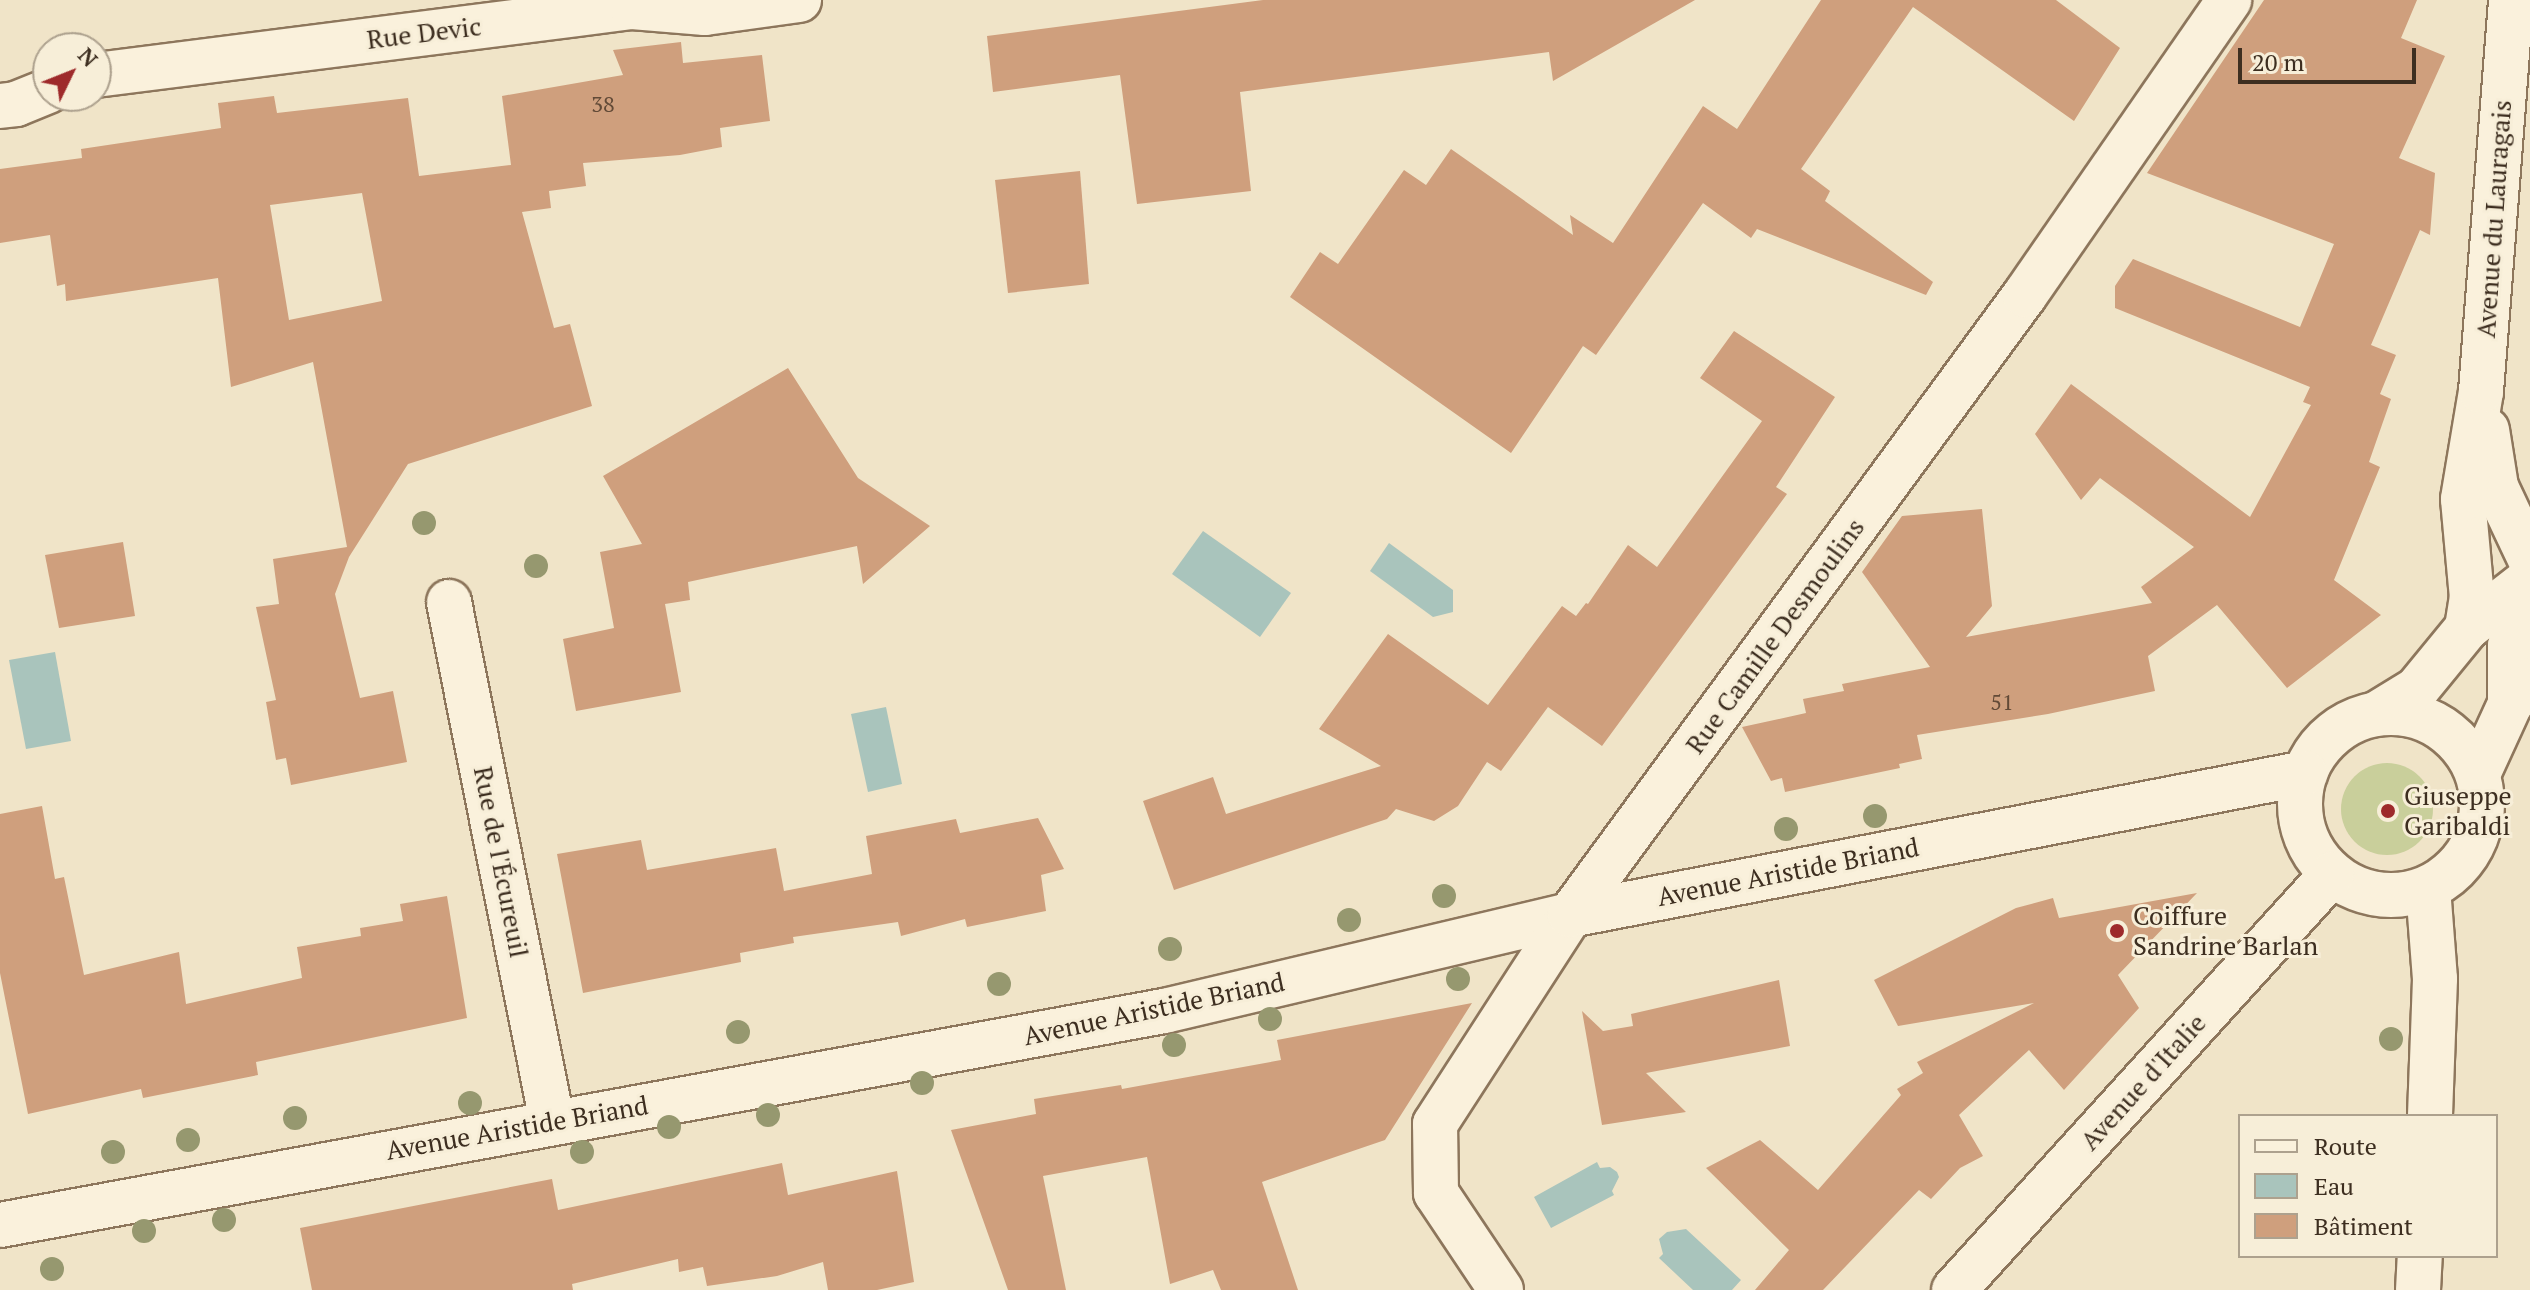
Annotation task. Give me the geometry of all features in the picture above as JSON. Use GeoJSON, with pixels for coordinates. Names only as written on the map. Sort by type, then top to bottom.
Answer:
{"type":"FeatureCollection","features":[{"type":"Feature","properties":{"kind":"street","name":"Rue Devic"},"geometry":{"type":"LineString","coordinates":[[112,73],[632,7],[705,13],[799,0]]}},
{"type":"Feature","properties":{"kind":"street","name":"Rue Camille Desmoulins"},"geometry":{"type":"LineString","coordinates":[[1501,1290],[1436,1193],[1435,1124],[1570,915],[2016,307],[2229,0]]}},
{"type":"Feature","properties":{"kind":"street","name":"Avenue du Lauragais"},"geometry":{"type":"LineString","coordinates":[[2467,628],[2472,598],[2463,499],[2481,391],[2511,0]]}},
{"type":"Feature","properties":{"kind":"street"},"geometry":{"type":"LineString","coordinates":[[0,106],[32,98]]}},
{"type":"Feature","properties":{"kind":"street","name":"Avenue du Lauragais"},"geometry":{"type":"LineString","coordinates":[[2481,391],[2496,487],[2527,542]]}},
{"type":"Feature","properties":{"kind":"street"},"geometry":{"type":"LineString","coordinates":[[2378,713],[2403,714],[2438,726],[2467,752],[2478,774],[2483,801],[2480,828],[2469,853],[2451,874],[2428,888],[2403,895],[2378,894],[2353,887],[2332,874],[2314,852],[2302,828],[2299,800],[2305,773],[2315,754],[2336,732],[2356,719],[2378,713],[2417,689],[2467,628],[2530,579]]}},
{"type":"Feature","properties":{"kind":"street","name":"Rue de l'Écureuil"},"geometry":{"type":"LineString","coordinates":[[449,602],[552,1121]]}},
{"type":"Feature","properties":{"kind":"street"},"geometry":{"type":"LineString","coordinates":[[2478,774],[2520,692],[2510,646],[2530,618]]}},
{"type":"Feature","properties":{"kind":"street","name":"Avenue Aristide Briand"},"geometry":{"type":"LineString","coordinates":[[0,1225],[552,1121],[1164,1011],[1570,915],[2305,773]]}},
{"type":"Feature","properties":{"kind":"street","name":"Avenue d'Italie"},"geometry":{"type":"LineString","coordinates":[[1954,1290],[2332,874]]}},
{"type":"Feature","properties":{"kind":"street"},"geometry":{"type":"LineString","coordinates":[[2428,888],[2435,979],[2430,1114]]}},
{"type":"Feature","properties":{"kind":"street"},"geometry":{"type":"LineString","coordinates":[[2418,1290],[2420,1258]]}},
{"type":"Feature","properties":{"kind":"green space"},"geometry":{"type":"Polygon","coordinates":[[[2387,763],[2404,767],[2419,777],[2429,792],[2433,809],[2429,826],[2419,841],[2404,851],[2387,855],[2370,851],[2355,841],[2345,826],[2341,809],[2345,792],[2355,777],[2370,767],[2387,763]]]}},
{"type":"Feature","properties":{"kind":"water"},"geometry":{"type":"Polygon","coordinates":[[[1203,531],[1291,593],[1260,637],[1172,574],[1203,531]]]}},
{"type":"Feature","properties":{"kind":"water"},"geometry":{"type":"Polygon","coordinates":[[[1389,543],[1453,590],[1453,612],[1433,617],[1370,571],[1389,543]]]}},
{"type":"Feature","properties":{"kind":"water"},"geometry":{"type":"Polygon","coordinates":[[[55,652],[71,741],[26,749],[9,660],[55,652]]]}},
{"type":"Feature","properties":{"kind":"water"},"geometry":{"type":"Polygon","coordinates":[[[886,707],[902,784],[868,792],[851,714],[886,707]]]}},
{"type":"Feature","properties":{"kind":"water"},"geometry":{"type":"Polygon","coordinates":[[[1597,1162],[1600,1168],[1610,1167],[1617,1172],[1619,1177],[1612,1191],[1614,1195],[1551,1228],[1534,1197],[1597,1162]]]}},
{"type":"Feature","properties":{"kind":"water"},"geometry":{"type":"Polygon","coordinates":[[[1686,1229],[1741,1280],[1732,1290],[1693,1290],[1659,1258],[1663,1254],[1659,1239],[1667,1232],[1686,1229]]]}},
{"type":"Feature","properties":{"kind":"building"},"geometry":{"type":"Polygon","coordinates":[[[1263,0],[1695,0],[1553,81],[1549,52],[1240,92],[1251,191],[1137,204],[1120,75],[993,92],[987,36],[1263,0]]]}},
{"type":"Feature","properties":{"kind":"building"},"geometry":{"type":"Polygon","coordinates":[[[1821,0],[2056,0],[2120,48],[2074,121],[1913,7],[1801,169],[1830,191],[1825,201],[1933,282],[1926,295],[1757,229],[1751,238],[1703,203],[1596,355],[1583,346],[1511,453],[1290,297],[1320,252],[1338,264],[1404,170],[1426,185],[1451,149],[1573,235],[1570,215],[1613,243],[1703,106],[1737,129],[1821,0]]]}},
{"type":"Feature","properties":{"kind":"building"},"geometry":{"type":"Polygon","coordinates":[[[2264,0],[2417,0],[2401,38],[2445,56],[2399,158],[2435,173],[2430,235],[2420,230],[2371,345],[2396,355],[2380,394],[2391,399],[2369,462],[2380,467],[2334,580],[2381,615],[2287,688],[2217,605],[2148,656],[2155,691],[2048,714],[1917,735],[1922,759],[1899,764],[1900,768],[1785,792],[1782,778],[1771,781],[1742,727],[1806,713],[1803,699],[1844,691],[1842,684],[1930,667],[1862,572],[1902,516],[1982,509],[1992,606],[1966,637],[2152,603],[2141,587],[2194,547],[2100,478],[2081,500],[2035,434],[2071,384],[2250,517],[2311,405],[2303,402],[2310,387],[2115,308],[2115,286],[2133,259],[2300,327],[2334,244],[2147,173],[2264,0]]]}},
{"type":"Feature","properties":{"kind":"building"},"geometry":{"type":"Polygon","coordinates":[[[681,42],[683,63],[762,55],[770,121],[720,128],[722,147],[680,155],[583,163],[586,186],[549,191],[551,208],[522,212],[554,328],[570,324],[592,406],[408,464],[349,557],[335,594],[360,698],[393,691],[407,762],[291,785],[286,758],[276,760],[266,702],[276,700],[256,607],[279,604],[273,559],[347,547],[313,362],[231,387],[218,278],[66,301],[65,284],[57,286],[50,235],[0,243],[0,169],[82,158],[81,149],[221,128],[218,103],[274,96],[277,113],[408,98],[419,176],[511,165],[502,96],[623,75],[613,50],[681,42]],[[362,193],[270,205],[289,320],[382,301],[362,193]]]}},
{"type":"Feature","properties":{"kind":"building"},"geometry":{"type":"Polygon","coordinates":[[[1080,171],[1089,284],[1008,293],[995,180],[1080,171]]]}},
{"type":"Feature","properties":{"kind":"building"},"geometry":{"type":"Polygon","coordinates":[[[1734,331],[1835,397],[1776,487],[1787,494],[1602,746],[1548,707],[1501,771],[1487,762],[1458,806],[1434,821],[1396,809],[1387,819],[1174,890],[1143,801],[1213,777],[1226,814],[1381,766],[1319,729],[1388,634],[1488,705],[1562,606],[1576,616],[1588,604],[1628,545],[1657,567],[1762,421],[1700,378],[1734,331]]]}},
{"type":"Feature","properties":{"kind":"building"},"geometry":{"type":"Polygon","coordinates":[[[788,368],[858,478],[930,526],[863,584],[857,546],[688,582],[690,600],[665,604],[681,692],[576,711],[563,639],[614,628],[600,552],[642,544],[603,476],[788,368]]]}},
{"type":"Feature","properties":{"kind":"building"},"geometry":{"type":"Polygon","coordinates":[[[123,542],[135,616],[59,628],[45,555],[123,542]]]}},
{"type":"Feature","properties":{"kind":"building"},"geometry":{"type":"Polygon","coordinates":[[[42,806],[55,879],[64,877],[84,975],[179,952],[186,1004],[302,978],[297,947],[361,936],[360,928],[403,921],[400,904],[447,896],[467,1018],[256,1062],[258,1075],[143,1098],[141,1089],[28,1114],[0,973],[0,814],[42,806]]]}},
{"type":"Feature","properties":{"kind":"building"},"geometry":{"type":"Polygon","coordinates":[[[1038,818],[1064,869],[1041,875],[1046,911],[967,927],[965,919],[901,936],[898,922],[793,937],[794,943],[740,953],[741,962],[583,993],[557,854],[641,840],[647,870],[776,848],[784,891],[872,874],[866,836],[956,819],[960,833],[1038,818]]]}},
{"type":"Feature","properties":{"kind":"building"},"geometry":{"type":"Polygon","coordinates":[[[2197,893],[2118,975],[2139,1008],[2064,1090],[2029,1050],[1959,1115],[1983,1156],[1960,1168],[1931,1199],[1919,1190],[1823,1290],[1755,1290],[1789,1250],[1706,1168],[1760,1140],[1818,1190],[1901,1095],[1897,1089],[1923,1073],[1917,1062],[2034,1003],[1898,1026],[1874,980],[2016,908],[2053,898],[2059,918],[2197,893]]]}},
{"type":"Feature","properties":{"kind":"building"},"geometry":{"type":"Polygon","coordinates":[[[1779,980],[1790,1046],[1646,1073],[1686,1112],[1602,1125],[1582,1011],[1603,1031],[1633,1026],[1631,1014],[1779,980]]]}},
{"type":"Feature","properties":{"kind":"building"},"geometry":{"type":"Polygon","coordinates":[[[1472,1003],[1385,1140],[1262,1182],[1298,1290],[1221,1290],[1213,1270],[1170,1284],[1147,1157],[1043,1176],[1066,1290],[1008,1290],[951,1130],[1036,1114],[1034,1099],[1121,1085],[1122,1089],[1281,1060],[1277,1040],[1472,1003]]]}},
{"type":"Feature","properties":{"kind":"building"},"geometry":{"type":"Polygon","coordinates":[[[782,1163],[788,1195],[897,1171],[914,1282],[877,1290],[828,1290],[823,1262],[777,1276],[707,1286],[703,1267],[679,1272],[678,1259],[572,1284],[573,1290],[312,1290],[300,1228],[552,1179],[558,1210],[782,1163]]]}},
{"type":"Feature","properties":{"kind":"place","name":"Giuseppe Garibaldi"},"geometry":{"type":"Point","coordinates":[2388,811]}},
{"type":"Feature","properties":{"kind":"place","name":"Coiffure Sandrine Barlan"},"geometry":{"type":"Point","coordinates":[2117,931]}}]}
